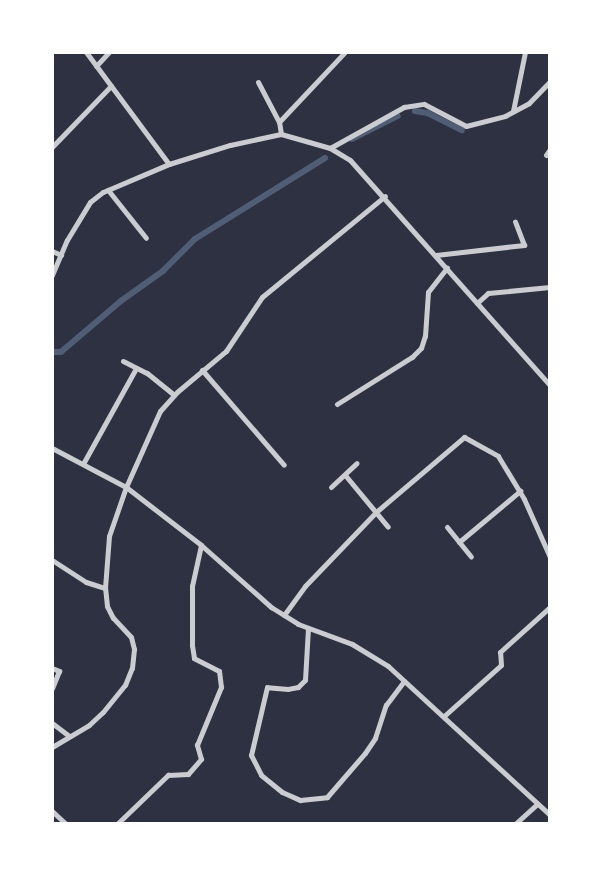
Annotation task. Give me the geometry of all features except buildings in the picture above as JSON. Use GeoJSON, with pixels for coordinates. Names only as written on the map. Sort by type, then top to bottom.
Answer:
{"type":"FeatureCollection","features":[{"type":"Feature","properties":{"kind":"street"},"geometry":{"type":"LineString","coordinates":[[86,52],[169,164]]}},
{"type":"Feature","properties":{"kind":"street"},"geometry":{"type":"LineString","coordinates":[[96,66],[109,52]]}},
{"type":"Feature","properties":{"kind":"street"},"geometry":{"type":"LineString","coordinates":[[513,111],[525,52]]}},
{"type":"Feature","properties":{"kind":"street"},"geometry":{"type":"LineString","coordinates":[[279,122],[344,53]]}},
{"type":"Feature","properties":{"kind":"street"},"geometry":{"type":"LineString","coordinates":[[330,148],[366,125],[404,107],[424,104],[466,126],[513,111],[529,103],[550,80]]}},
{"type":"Feature","properties":{"kind":"street"},"geometry":{"type":"LineString","coordinates":[[258,82],[279,122],[282,134]]}},
{"type":"Feature","properties":{"kind":"street"},"geometry":{"type":"LineString","coordinates":[[52,147],[111,86]]}},
{"type":"Feature","properties":{"kind":"street"},"geometry":{"type":"LineString","coordinates":[[52,275],[90,202],[108,190],[169,164],[230,145],[282,134],[330,148],[350,160],[385,196],[550,385]]}},
{"type":"Feature","properties":{"kind":"street"},"geometry":{"type":"LineString","coordinates":[[546,154],[550,149]]}},
{"type":"Feature","properties":{"kind":"street"},"geometry":{"type":"LineString","coordinates":[[108,190],[146,238]]}},
{"type":"Feature","properties":{"kind":"street"},"geometry":{"type":"LineString","coordinates":[[52,747],[89,726],[125,685],[132,668],[134,649],[131,637],[113,618],[105,588],[109,536],[126,487],[160,410],[236,338],[244,321],[262,297],[385,196]]}},
{"type":"Feature","properties":{"kind":"street"},"geometry":{"type":"LineString","coordinates":[[436,255],[524,245],[515,222]]}},
{"type":"Feature","properties":{"kind":"street"},"geometry":{"type":"LineString","coordinates":[[52,251],[61,255]]}},
{"type":"Feature","properties":{"kind":"street"},"geometry":{"type":"LineString","coordinates":[[337,404],[412,358],[421,348],[426,336],[428,292],[447,268]]}},
{"type":"Feature","properties":{"kind":"street"},"geometry":{"type":"LineString","coordinates":[[477,302],[488,293],[550,287]]}},
{"type":"Feature","properties":{"kind":"street"},"geometry":{"type":"LineString","coordinates":[[123,361],[174,395]]}},
{"type":"Feature","properties":{"kind":"street"},"geometry":{"type":"LineString","coordinates":[[84,462],[136,368]]}},
{"type":"Feature","properties":{"kind":"street"},"geometry":{"type":"LineString","coordinates":[[202,370],[284,465]]}},
{"type":"Feature","properties":{"kind":"street"},"geometry":{"type":"LineString","coordinates":[[284,614],[311,579],[376,512],[464,437],[498,456],[520,491],[550,557]]}},
{"type":"Feature","properties":{"kind":"street"},"geometry":{"type":"LineString","coordinates":[[52,448],[84,462],[126,487],[201,545],[284,614],[308,628],[352,644],[388,666],[537,804],[547,808],[550,815]]}},
{"type":"Feature","properties":{"kind":"street"},"geometry":{"type":"LineString","coordinates":[[331,487],[358,463]]}},
{"type":"Feature","properties":{"kind":"street"},"geometry":{"type":"LineString","coordinates":[[345,474],[388,527]]}},
{"type":"Feature","properties":{"kind":"street"},"geometry":{"type":"LineString","coordinates":[[459,542],[520,491]]}},
{"type":"Feature","properties":{"kind":"street"},"geometry":{"type":"LineString","coordinates":[[447,527],[471,557]]}},
{"type":"Feature","properties":{"kind":"street"},"geometry":{"type":"LineString","coordinates":[[117,824],[168,775],[188,774],[201,758],[197,745],[221,687],[219,671],[194,658],[192,645],[192,586],[201,545]]}},
{"type":"Feature","properties":{"kind":"street"},"geometry":{"type":"LineString","coordinates":[[52,560],[86,582],[105,588]]}},
{"type":"Feature","properties":{"kind":"street"},"geometry":{"type":"LineString","coordinates":[[444,716],[501,665],[500,652],[550,608]]}},
{"type":"Feature","properties":{"kind":"street"},"geometry":{"type":"LineString","coordinates":[[308,628],[304,680],[288,689],[267,687],[251,755],[261,775],[282,792],[300,800],[327,797],[365,753],[375,738],[386,705],[404,681]]}},
{"type":"Feature","properties":{"kind":"street"},"geometry":{"type":"LineString","coordinates":[[52,668],[59,671],[52,688]]}},
{"type":"Feature","properties":{"kind":"street"},"geometry":{"type":"LineString","coordinates":[[52,723],[69,736]]}},
{"type":"Feature","properties":{"kind":"street"},"geometry":{"type":"LineString","coordinates":[[515,824],[537,804]]}},
{"type":"Feature","properties":{"kind":"street"},"geometry":{"type":"LineString","coordinates":[[52,811],[66,824]]}},
{"type":"Feature","properties":{"kind":"waterway"},"geometry":{"type":"LineString","coordinates":[[415,111],[428,113],[462,130]]}},
{"type":"Feature","properties":{"kind":"waterway"},"geometry":{"type":"LineString","coordinates":[[352,139],[398,116]]}},
{"type":"Feature","properties":{"kind":"waterway"},"geometry":{"type":"LineString","coordinates":[[52,352],[61,352],[121,301],[163,271],[195,239],[325,158]]}}]}
